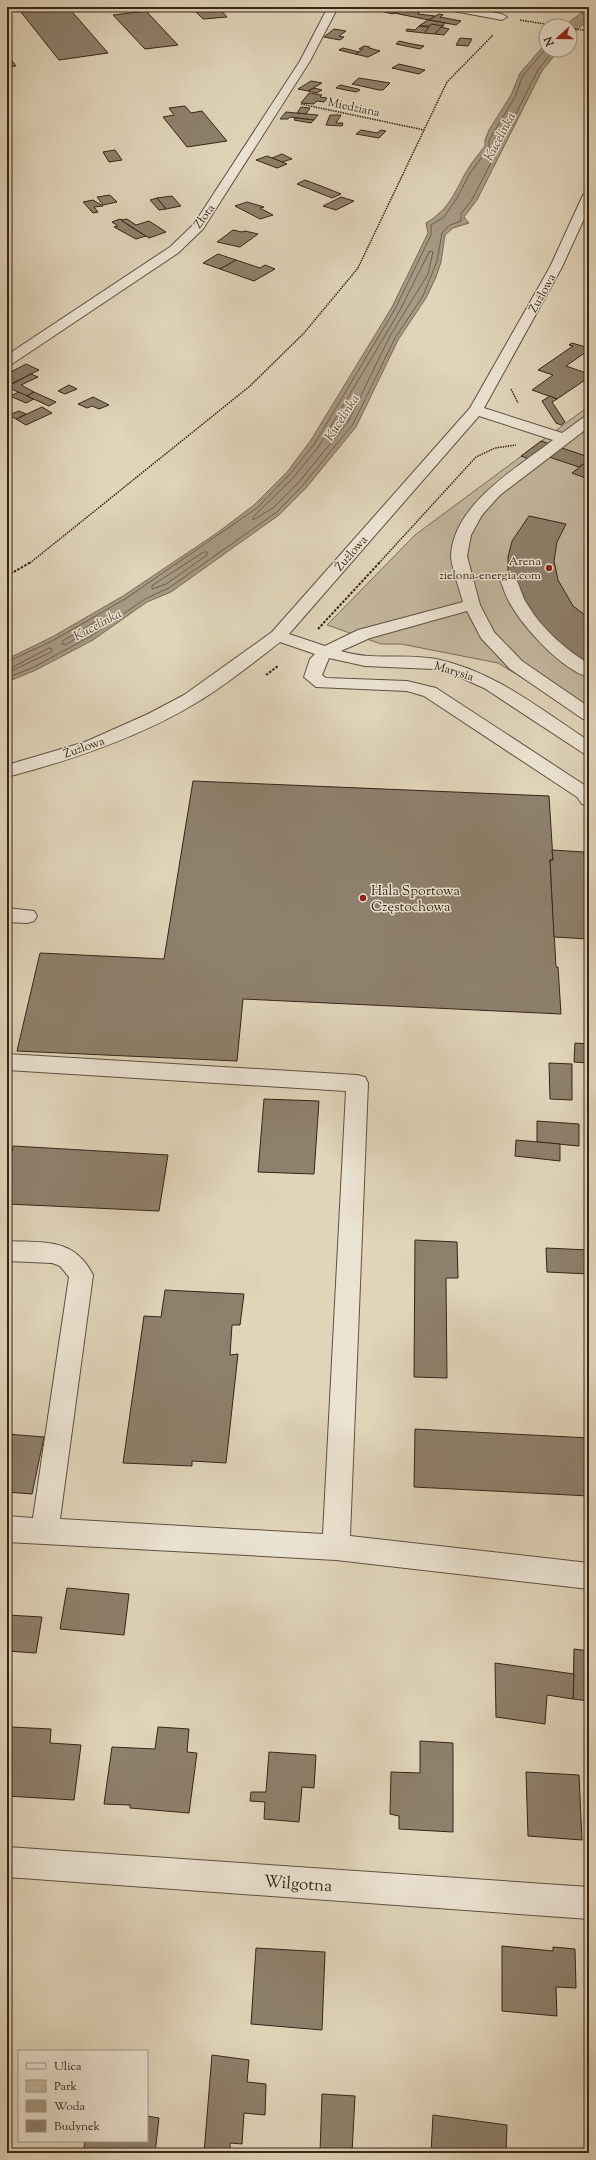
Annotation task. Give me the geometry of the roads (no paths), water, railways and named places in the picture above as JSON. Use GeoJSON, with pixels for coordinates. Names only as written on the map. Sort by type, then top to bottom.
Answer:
{"type":"FeatureCollection","features":[{"type":"Feature","properties":{"kind":"street","name":"Złota"},"geometry":{"type":"LineString","coordinates":[[7,361],[174,250],[194,231],[281,100],[305,61],[333,7]]}},
{"type":"Feature","properties":{"kind":"street"},"geometry":{"type":"LineString","coordinates":[[448,7],[502,17]]}},
{"type":"Feature","properties":{"kind":"street","name":"Żużlowa"},"geometry":{"type":"LineString","coordinates":[[7,771],[91,746],[154,718],[207,687],[278,636],[476,410],[556,268],[586,209],[589,195]]}},
{"type":"Feature","properties":{"kind":"street"},"geometry":{"type":"LineString","coordinates":[[476,410],[565,439]]}},
{"type":"Feature","properties":{"kind":"street"},"geometry":{"type":"LineString","coordinates":[[589,420],[495,492],[474,513],[463,535],[459,556],[472,605],[487,634],[516,665],[589,715]]}},
{"type":"Feature","properties":{"kind":"street"},"geometry":{"type":"LineString","coordinates":[[508,579],[519,606],[535,625],[557,648],[589,672]]}},
{"type":"Feature","properties":{"kind":"street"},"geometry":{"type":"LineString","coordinates":[[472,605],[364,634],[326,652],[319,659],[313,677],[322,683],[407,686],[430,692],[584,793],[589,800]]}},
{"type":"Feature","properties":{"kind":"street","name":"Marysia"},"geometry":{"type":"LineString","coordinates":[[278,636],[342,657],[365,661],[434,664],[463,672],[490,684],[589,749]]}},
{"type":"Feature","properties":{"kind":"street"},"geometry":{"type":"LineString","coordinates":[[7,916],[27,916]]}},
{"type":"Feature","properties":{"kind":"street"},"geometry":{"type":"LineString","coordinates":[[7,1062],[357,1083],[336,1547]]}},
{"type":"Feature","properties":{"kind":"street"},"geometry":{"type":"LineString","coordinates":[[7,1251],[54,1253],[68,1259],[81,1275],[45,1531]]}},
{"type":"Feature","properties":{"kind":"street"},"geometry":{"type":"LineString","coordinates":[[7,1529],[336,1547],[589,1576]]}},
{"type":"Feature","properties":{"kind":"street","name":"Wilgotna"},"geometry":{"type":"LineString","coordinates":[[7,1862],[589,1903]]}},
{"type":"Feature","properties":{"kind":"water"},"geometry":{"type":"Polygon","coordinates":[[[589,7],[589,21],[578,29],[578,18],[575,18],[589,7]]]}},
{"type":"Feature","properties":{"kind":"water","name":"Kucelinka"},"geometry":{"type":"Polygon","coordinates":[[[538,52],[538,58],[553,58],[542,71],[477,200],[464,217],[469,223],[453,228],[445,235],[441,262],[436,277],[426,298],[398,340],[356,427],[306,488],[279,515],[171,592],[147,602],[93,640],[36,670],[7,682],[7,659],[52,637],[123,596],[217,533],[254,505],[287,472],[311,440],[392,307],[428,233],[426,223],[446,207],[468,169],[485,146],[485,140],[489,130],[511,95],[520,73],[538,52]]]}},
{"type":"Feature","properties":{"kind":"place","name":"Arena zielona-energia.com"},"geometry":{"type":"Point","coordinates":[549,568]}},
{"type":"Feature","properties":{"kind":"place","name":"Hala Sportowa Częstochowa"},"geometry":{"type":"Point","coordinates":[363,898]}}]}
